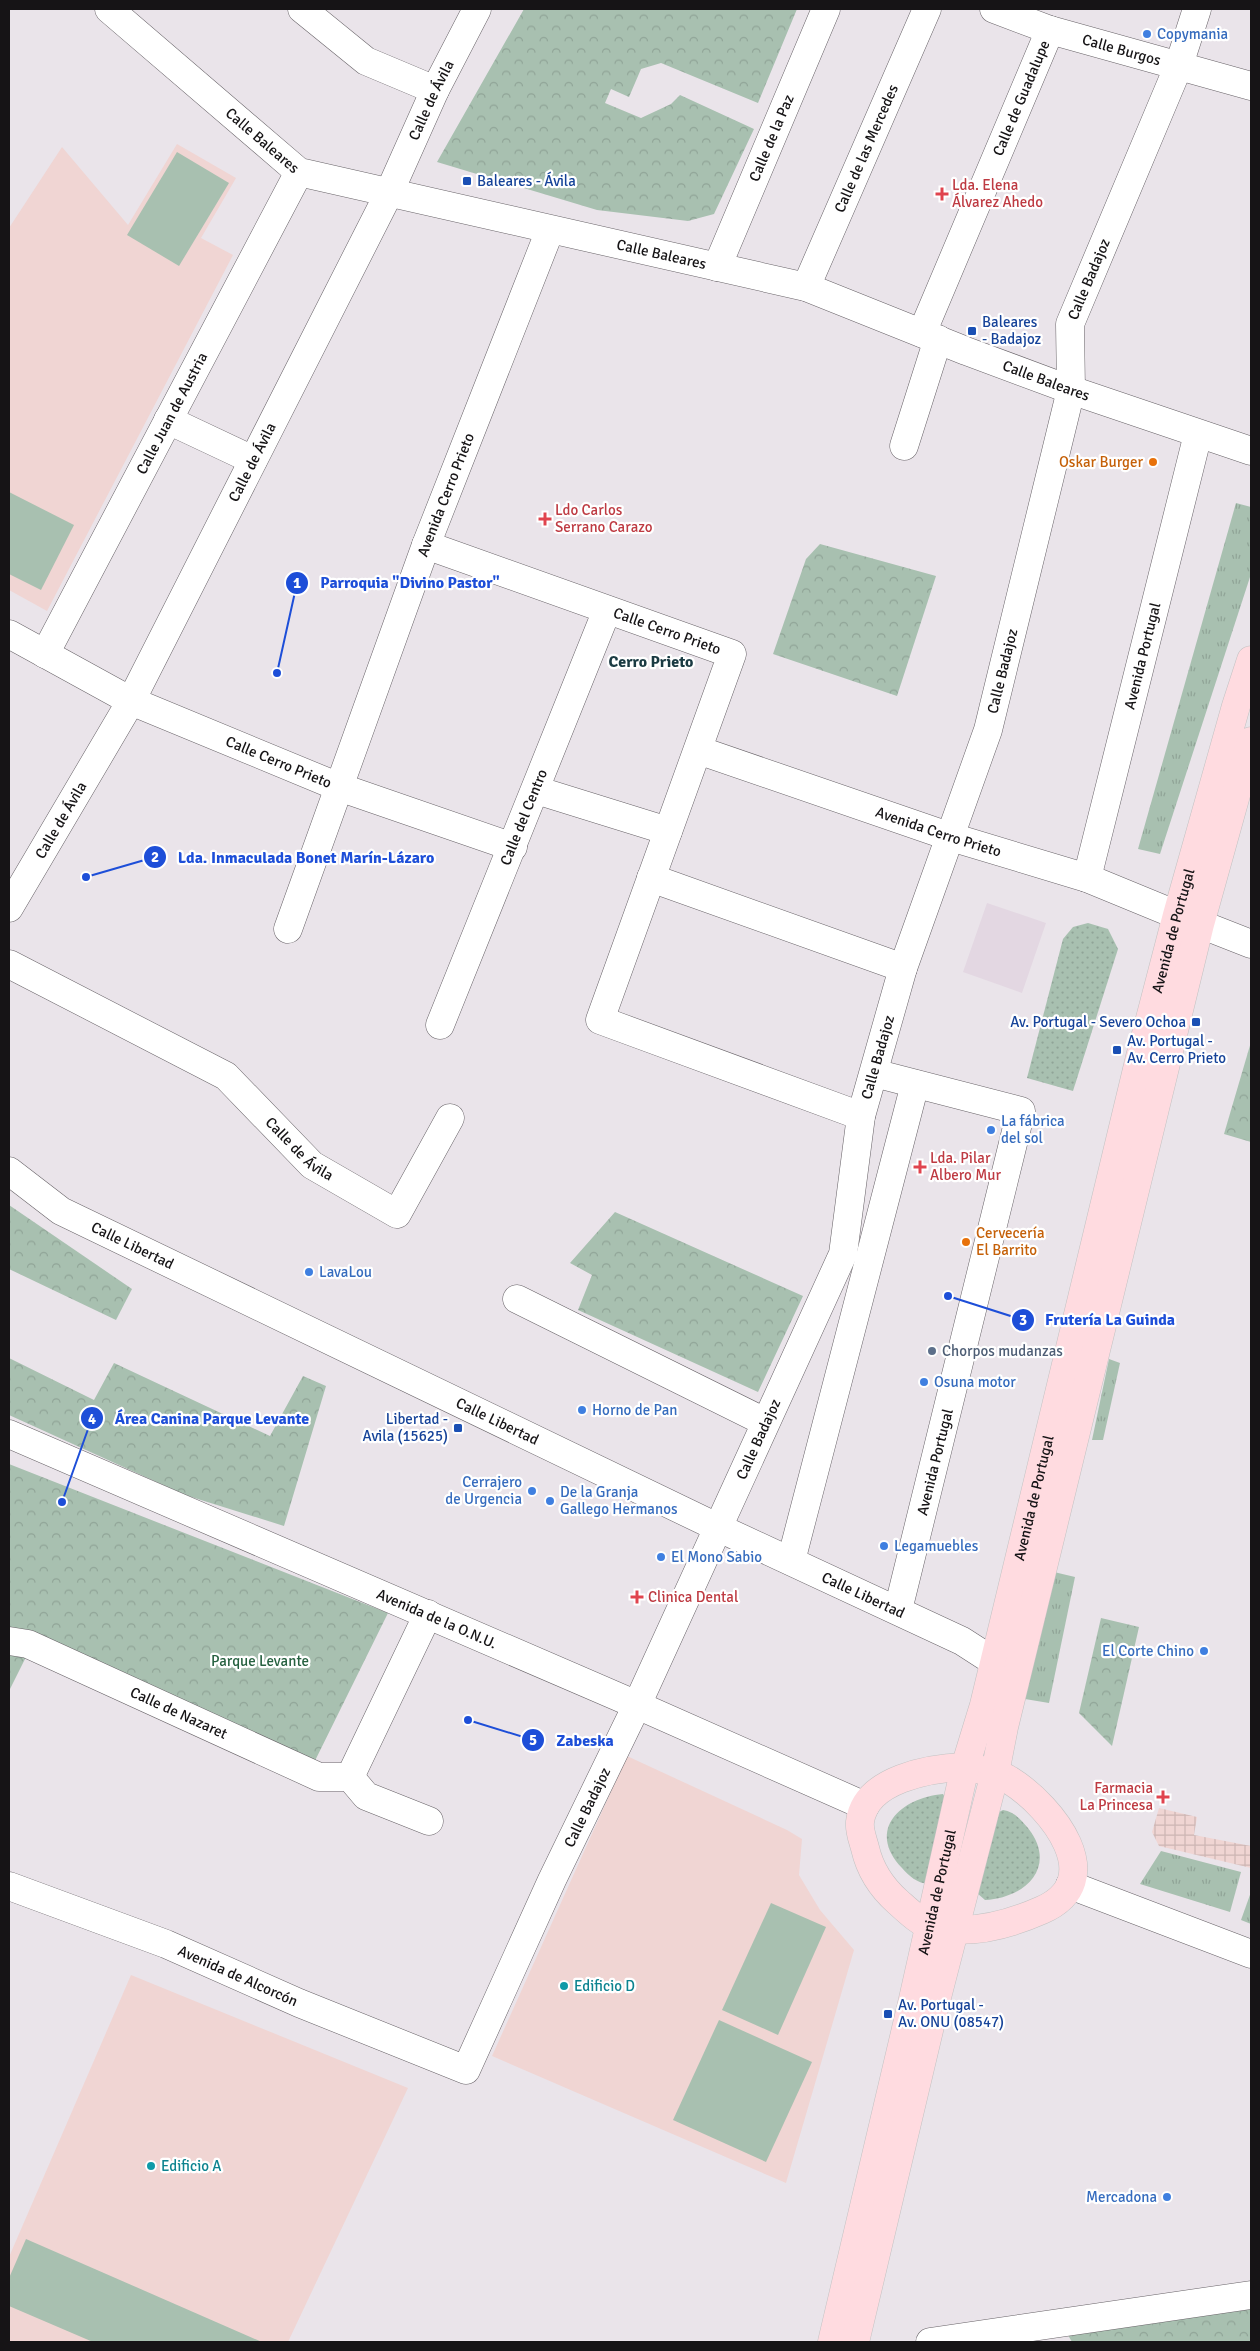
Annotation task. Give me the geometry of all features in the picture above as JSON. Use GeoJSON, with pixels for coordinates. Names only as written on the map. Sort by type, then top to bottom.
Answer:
{"type":"FeatureCollection","features":[{"type":"Feature","properties":{"kind":"main road","name":"Avenida de Portugal"},"geometry":{"type":"LineString","coordinates":[[832,2342],[942,1928],[995,1773],[1236,706],[1251,660]]}},
{"type":"Feature","properties":{"kind":"main road","name":"Avenida de Portugal"},"geometry":{"type":"LineString","coordinates":[[855,2342],[935,2005],[942,1928],[965,1767],[984,1704],[1140,1057],[1251,742]]}},
{"type":"Feature","properties":{"kind":"main road"},"geometry":{"type":"LineString","coordinates":[[965,1767],[995,1773],[1021,1788],[1044,1808],[1060,1828],[1070,1852],[1074,1873],[1070,1885],[1060,1898],[1045,1909],[1015,1921],[942,1928],[901,1905],[878,1882],[867,1857],[860,1823],[865,1806],[873,1796],[911,1774],[937,1768],[965,1767]]}},
{"type":"Feature","properties":{"kind":"street","name":"Calle Baleares"},"geometry":{"type":"LineString","coordinates":[[109,9],[299,172],[806,287],[1071,390],[1251,451]]}},
{"type":"Feature","properties":{"kind":"street"},"geometry":{"type":"LineString","coordinates":[[302,9],[366,61],[435,90]]}},
{"type":"Feature","properties":{"kind":"street","name":"Calle de la Paz"},"geometry":{"type":"LineString","coordinates":[[717,267],[826,9]]}},
{"type":"Feature","properties":{"kind":"street","name":"Calle de las Mercedes"},"geometry":{"type":"LineString","coordinates":[[806,287],[927,9]]}},
{"type":"Feature","properties":{"kind":"street","name":"Calle Burgos"},"geometry":{"type":"LineString","coordinates":[[994,9],[1050,30],[1251,86]]}},
{"type":"Feature","properties":{"kind":"street","name":"Calle Badajoz"},"geometry":{"type":"LineString","coordinates":[[466,2070],[552,1880],[638,1705],[843,1254],[861,1116],[903,968],[988,730],[1071,390],[1070,324],[1179,65],[1197,9]]}},
{"type":"Feature","properties":{"kind":"street","name":"Calle de Ávila"},"geometry":{"type":"LineString","coordinates":[[9,908],[130,701],[389,193],[468,12]]}},
{"type":"Feature","properties":{"kind":"street","name":"Calle de Guadalupe"},"geometry":{"type":"LineString","coordinates":[[904,446],[930,336],[1050,30]]}},
{"type":"Feature","properties":{"kind":"street","name":"Calle Juan de Austria"},"geometry":{"type":"LineString","coordinates":[[45,654],[299,172]]}},
{"type":"Feature","properties":{"kind":"street","name":"Avenida Cerro Prieto"},"geometry":{"type":"LineString","coordinates":[[288,929],[426,546],[550,230]]}},
{"type":"Feature","properties":{"kind":"street"},"geometry":{"type":"LineString","coordinates":[[168,420],[253,460]]}},
{"type":"Feature","properties":{"kind":"street","name":"Avenida Portugal"},"geometry":{"type":"LineString","coordinates":[[1087,878],[1198,434]]}},
{"type":"Feature","properties":{"kind":"street","name":"Calle Cerro Prieto"},"geometry":{"type":"LineString","coordinates":[[426,546],[732,654],[651,878]]}},
{"type":"Feature","properties":{"kind":"street","name":"Calle del Centro"},"geometry":{"type":"LineString","coordinates":[[440,1025],[607,610]]}},
{"type":"Feature","properties":{"kind":"street","name":"Calle Cerro Prieto"},"geometry":{"type":"LineString","coordinates":[[9,634],[130,701],[339,787],[513,847]]}},
{"type":"Feature","properties":{"kind":"street","name":"Avenida Cerro Prieto"},"geometry":{"type":"LineString","coordinates":[[698,750],[951,837],[1087,878],[1251,944]]}},
{"type":"Feature","properties":{"kind":"street"},"geometry":{"type":"LineString","coordinates":[[536,790],[668,831]]}},
{"type":"Feature","properties":{"kind":"street"},"geometry":{"type":"LineString","coordinates":[[861,1116],[600,1020],[651,878],[903,968]]}},
{"type":"Feature","properties":{"kind":"street","name":"Calle de Ávila"},"geometry":{"type":"LineString","coordinates":[[9,964],[226,1076],[312,1165],[397,1214],[450,1118]]}},
{"type":"Feature","properties":{"kind":"street","name":"Avenida Portugal"},"geometry":{"type":"LineString","coordinates":[[874,1073],[1021,1111],[898,1610]]}},
{"type":"Feature","properties":{"kind":"street"},"geometry":{"type":"LineString","coordinates":[[791,1561],[915,1084]]}},
{"type":"Feature","properties":{"kind":"street","name":"Calle Libertad"},"geometry":{"type":"LineString","coordinates":[[9,1171],[61,1211],[719,1528],[962,1640],[993,1661]]}},
{"type":"Feature","properties":{"kind":"street"},"geometry":{"type":"LineString","coordinates":[[517,1299],[765,1422]]}},
{"type":"Feature","properties":{"kind":"street","name":"Avenida de la O.N.U."},"geometry":{"type":"LineString","coordinates":[[9,1434],[638,1705],[865,1806]]}},
{"type":"Feature","properties":{"kind":"street"},"geometry":{"type":"LineString","coordinates":[[428,1614],[350,1778],[366,1796],[429,1821]]}},
{"type":"Feature","properties":{"kind":"street","name":"Calle de Nazaret"},"geometry":{"type":"LineString","coordinates":[[9,1641],[28,1644],[319,1778],[350,1778]]}},
{"type":"Feature","properties":{"kind":"street"},"geometry":{"type":"LineString","coordinates":[[1070,1885],[1251,1954]]}},
{"type":"Feature","properties":{"kind":"street","name":"Avenida de Alcorcón"},"geometry":{"type":"LineString","coordinates":[[9,1886],[166,1944],[299,2004],[466,2070]]}},
{"type":"Feature","properties":{"kind":"street"},"geometry":{"type":"LineString","coordinates":[[930,2342],[1046,2334],[1165,2309],[1251,2295]]}},
{"type":"Feature","properties":{"kind":"shaded area"},"geometry":{"type":"Polygon","coordinates":[[[177,144],[236,178],[201,238],[233,255],[47,611],[9,590],[9,228],[62,147],[128,225],[177,144]]]}},
{"type":"Feature","properties":{"kind":"shaded area"},"geometry":{"type":"Polygon","coordinates":[[[987,903],[1046,923],[1022,993],[963,972],[987,903]]]}},
{"type":"Feature","properties":{"kind":"shaded area"},"geometry":{"type":"Polygon","coordinates":[[[627,1756],[787,1830],[802,1839],[799,1875],[820,1910],[854,1950],[786,2183],[492,2056],[627,1756]]]}},
{"type":"Feature","properties":{"kind":"shaded area"},"geometry":{"type":"Polygon","coordinates":[[[1159,1808],[1197,1817],[1194,1835],[1251,1846],[1251,1868],[1159,1846],[1152,1832],[1159,1808]]]}},
{"type":"Feature","properties":{"kind":"shaded area"},"geometry":{"type":"Polygon","coordinates":[[[131,1975],[408,2088],[288,2342],[9,2342],[9,2257],[131,1975]]]}},
{"type":"Feature","properties":{"kind":"green space"},"geometry":{"type":"Polygon","coordinates":[[[524,9],[797,9],[758,103],[661,63],[641,69],[629,97],[611,89],[605,103],[641,118],[671,104],[680,95],[754,129],[714,214],[688,221],[597,210],[437,162],[524,9]]]}},
{"type":"Feature","properties":{"kind":"green space"},"geometry":{"type":"Polygon","coordinates":[[[177,152],[229,183],[179,266],[127,235],[177,152]]]}},
{"type":"Feature","properties":{"kind":"green space"},"geometry":{"type":"Polygon","coordinates":[[[9,492],[74,525],[41,590],[9,574],[9,492]]]}},
{"type":"Feature","properties":{"kind":"green space"},"geometry":{"type":"Polygon","coordinates":[[[1236,503],[1251,507],[1251,574],[1160,854],[1138,849],[1236,503]]]}},
{"type":"Feature","properties":{"kind":"green space"},"geometry":{"type":"Polygon","coordinates":[[[820,544],[936,576],[897,696],[773,654],[806,559],[820,544]]]}},
{"type":"Feature","properties":{"kind":"green space"},"geometry":{"type":"Polygon","coordinates":[[[1088,923],[1108,929],[1118,949],[1073,1091],[1027,1078],[1063,939],[1073,927],[1088,923]]]}},
{"type":"Feature","properties":{"kind":"green space"},"geometry":{"type":"Polygon","coordinates":[[[1251,1042],[1251,1142],[1224,1134],[1251,1042]]]}},
{"type":"Feature","properties":{"kind":"green space"},"geometry":{"type":"Polygon","coordinates":[[[9,1205],[132,1289],[116,1320],[9,1269],[9,1205]]]}},
{"type":"Feature","properties":{"kind":"green space"},"geometry":{"type":"Polygon","coordinates":[[[615,1212],[803,1296],[758,1392],[578,1310],[592,1275],[570,1263],[615,1212]]]}},
{"type":"Feature","properties":{"kind":"green space"},"geometry":{"type":"Polygon","coordinates":[[[9,1358],[94,1400],[114,1363],[270,1436],[303,1376],[326,1386],[284,1526],[185,1495],[9,1415],[9,1358]]]}},
{"type":"Feature","properties":{"kind":"green space"},"geometry":{"type":"Polygon","coordinates":[[[1109,1359],[1120,1363],[1103,1440],[1092,1440],[1109,1359]]]}},
{"type":"Feature","properties":{"kind":"green space","name":"Parque Levante"},"geometry":{"type":"Polygon","coordinates":[[[9,1464],[388,1613],[304,1783],[27,1655],[9,1691],[9,1464]]]}},
{"type":"Feature","properties":{"kind":"green space"},"geometry":{"type":"Polygon","coordinates":[[[1054,1572],[1075,1577],[1049,1703],[1025,1699],[1054,1572]]]}},
{"type":"Feature","properties":{"kind":"green space"},"geometry":{"type":"Polygon","coordinates":[[[1101,1618],[1139,1627],[1112,1746],[1079,1713],[1101,1618]]]}},
{"type":"Feature","properties":{"kind":"green space"},"geometry":{"type":"Polygon","coordinates":[[[943,1794],[947,1801],[928,1884],[917,1881],[902,1868],[892,1854],[887,1841],[888,1829],[893,1818],[902,1809],[914,1802],[943,1794]]]}},
{"type":"Feature","properties":{"kind":"green space"},"geometry":{"type":"Polygon","coordinates":[[[1003,1810],[1014,1814],[1028,1828],[1036,1842],[1040,1855],[1038,1867],[1033,1878],[1025,1886],[1000,1898],[985,1900],[977,1893],[999,1812],[1003,1810]]]}},
{"type":"Feature","properties":{"kind":"green space"},"geometry":{"type":"Polygon","coordinates":[[[1161,1851],[1241,1872],[1230,1912],[1140,1884],[1161,1851]]]}},
{"type":"Feature","properties":{"kind":"green space"},"geometry":{"type":"Polygon","coordinates":[[[1251,1892],[1251,1924],[1241,1920],[1251,1892]]]}},
{"type":"Feature","properties":{"kind":"green space"},"geometry":{"type":"Polygon","coordinates":[[[771,1903],[826,1927],[778,2035],[722,2010],[771,1903]]]}},
{"type":"Feature","properties":{"kind":"green space"},"geometry":{"type":"Polygon","coordinates":[[[719,2020],[812,2062],[766,2162],[673,2120],[719,2020]]]}},
{"type":"Feature","properties":{"kind":"green space"},"geometry":{"type":"Polygon","coordinates":[[[26,2239],[262,2342],[93,2342],[9,2306],[9,2278],[26,2239]]]}},
{"type":"Feature","properties":{"kind":"green space"},"geometry":{"type":"Polygon","coordinates":[[[1251,2302],[1251,2342],[1072,2342],[1061,2323],[1251,2302]]]}},
{"type":"Feature","properties":{"kind":"place","name":"Copymania"},"geometry":{"type":"Point","coordinates":[1147,34]}},
{"type":"Feature","properties":{"kind":"place","name":"Baleares - Ávila"},"geometry":{"type":"Point","coordinates":[467,181]}},
{"type":"Feature","properties":{"kind":"place","name":"Lda. Elena Álvarez Ahedo"},"geometry":{"type":"Point","coordinates":[942,194]}},
{"type":"Feature","properties":{"kind":"place","name":"Baleares - Badajoz"},"geometry":{"type":"Point","coordinates":[972,331]}},
{"type":"Feature","properties":{"kind":"place","name":"Oskar Burger"},"geometry":{"type":"Point","coordinates":[1153,462]}},
{"type":"Feature","properties":{"kind":"place","name":"Ldo Carlos Serrano Carazo"},"geometry":{"type":"Point","coordinates":[545,519]}},
{"type":"Feature","properties":{"kind":"place","name":"Parroquia \"Divino Pastor\""},"geometry":{"type":"Point","coordinates":[277,673]}},
{"type":"Feature","properties":{"kind":"place","name":"Lda. Inmaculada Bonet Marín-Lázaro"},"geometry":{"type":"Point","coordinates":[86,877]}},
{"type":"Feature","properties":{"kind":"place","name":"Av. Portugal - Severo Ochoa"},"geometry":{"type":"Point","coordinates":[1196,1022]}},
{"type":"Feature","properties":{"kind":"place","name":"Av. Portugal - Av. Cerro Prieto"},"geometry":{"type":"Point","coordinates":[1117,1050]}},
{"type":"Feature","properties":{"kind":"place","name":"La fábrica del sol"},"geometry":{"type":"Point","coordinates":[991,1130]}},
{"type":"Feature","properties":{"kind":"place","name":"Lda. Pilar Albero Mur"},"geometry":{"type":"Point","coordinates":[920,1167]}},
{"type":"Feature","properties":{"kind":"place","name":"Cervecería El Barrito"},"geometry":{"type":"Point","coordinates":[966,1242]}},
{"type":"Feature","properties":{"kind":"place","name":"LavaLou"},"geometry":{"type":"Point","coordinates":[309,1272]}},
{"type":"Feature","properties":{"kind":"place","name":"Frutería La Guinda"},"geometry":{"type":"Point","coordinates":[948,1296]}},
{"type":"Feature","properties":{"kind":"place","name":"Chorpos mudanzas"},"geometry":{"type":"Point","coordinates":[932,1351]}},
{"type":"Feature","properties":{"kind":"place","name":"Osuna motor"},"geometry":{"type":"Point","coordinates":[924,1382]}},
{"type":"Feature","properties":{"kind":"place","name":"Horno de Pan"},"geometry":{"type":"Point","coordinates":[582,1410]}},
{"type":"Feature","properties":{"kind":"place","name":"Libertad - Avila (15625)"},"geometry":{"type":"Point","coordinates":[458,1428]}},
{"type":"Feature","properties":{"kind":"place","name":"Cerrajero de Urgencia"},"geometry":{"type":"Point","coordinates":[532,1491]}},
{"type":"Feature","properties":{"kind":"place","name":"De la Granja Gallego Hermanos"},"geometry":{"type":"Point","coordinates":[550,1501]}},
{"type":"Feature","properties":{"kind":"place","name":"Área Canina Parque Levante"},"geometry":{"type":"Point","coordinates":[62,1502]}},
{"type":"Feature","properties":{"kind":"place","name":"Legamuebles"},"geometry":{"type":"Point","coordinates":[884,1546]}},
{"type":"Feature","properties":{"kind":"place","name":"El Mono Sabio"},"geometry":{"type":"Point","coordinates":[661,1557]}},
{"type":"Feature","properties":{"kind":"place","name":"Clinica Dental"},"geometry":{"type":"Point","coordinates":[637,1597]}},
{"type":"Feature","properties":{"kind":"place","name":"El Corte Chino"},"geometry":{"type":"Point","coordinates":[1204,1651]}},
{"type":"Feature","properties":{"kind":"place","name":"Zabeska"},"geometry":{"type":"Point","coordinates":[468,1720]}},
{"type":"Feature","properties":{"kind":"place","name":"Farmacia La Princesa"},"geometry":{"type":"Point","coordinates":[1163,1797]}},
{"type":"Feature","properties":{"kind":"place","name":"Edificio D"},"geometry":{"type":"Point","coordinates":[564,1986]}},
{"type":"Feature","properties":{"kind":"place","name":"Av. Portugal - Av. ONU (08547)"},"geometry":{"type":"Point","coordinates":[888,2014]}},
{"type":"Feature","properties":{"kind":"place","name":"Edificio A"},"geometry":{"type":"Point","coordinates":[151,2166]}},
{"type":"Feature","properties":{"kind":"place","name":"Mercadona"},"geometry":{"type":"Point","coordinates":[1167,2197]}},
{"type":"Feature","properties":{"kind":"district","name":"Cerro Prieto"},"geometry":{"type":"Point","coordinates":[651,662]}}]}
